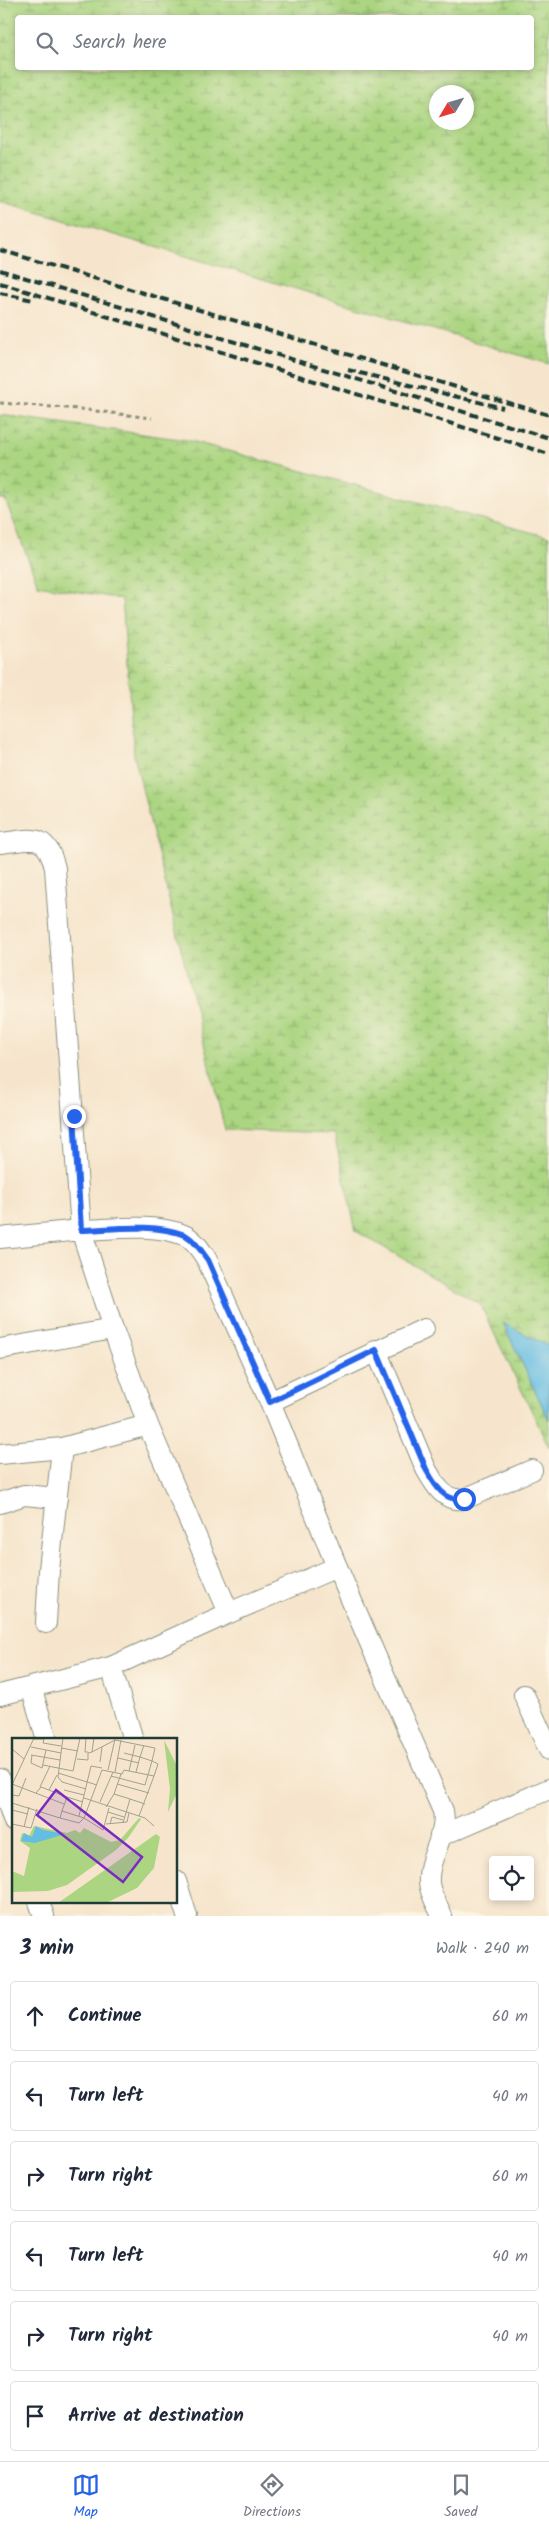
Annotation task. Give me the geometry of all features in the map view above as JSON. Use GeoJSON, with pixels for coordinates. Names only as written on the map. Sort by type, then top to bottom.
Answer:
{"type":"FeatureCollection","features":[{"type":"Feature","properties":{"kind":"street"},"geometry":{"type":"LineString","coordinates":[[0,843],[33,840],[47,845],[51,853],[55,868],[81,1230],[113,1329],[148,1425],[229,1613]]}},
{"type":"Feature","properties":{"kind":"street"},"geometry":{"type":"LineString","coordinates":[[0,1238],[81,1230],[155,1228],[186,1236],[200,1249],[208,1260],[270,1402],[337,1567],[443,1811],[445,1822],[429,1865],[429,1885],[442,1916]]}},
{"type":"Feature","properties":{"kind":"street"},"geometry":{"type":"LineString","coordinates":[[270,1402],[424,1328]]}},
{"type":"Feature","properties":{"kind":"street"},"geometry":{"type":"LineString","coordinates":[[0,1349],[113,1329]]}},
{"type":"Feature","properties":{"kind":"street"},"geometry":{"type":"LineString","coordinates":[[376,1350],[426,1469],[434,1484],[446,1497],[455,1500],[464,1499],[532,1470]]}},
{"type":"Feature","properties":{"kind":"street"},"geometry":{"type":"LineString","coordinates":[[0,1454],[62,1448],[148,1425]]}},
{"type":"Feature","properties":{"kind":"street"},"geometry":{"type":"LineString","coordinates":[[46,1623],[62,1448]]}},
{"type":"Feature","properties":{"kind":"street"},"geometry":{"type":"LineString","coordinates":[[0,1503],[24,1495],[57,1498]]}},
{"type":"Feature","properties":{"kind":"street"},"geometry":{"type":"LineString","coordinates":[[0,1695],[111,1667],[229,1613],[337,1567]]}},
{"type":"Feature","properties":{"kind":"street"},"geometry":{"type":"LineString","coordinates":[[111,1667],[132,1738]]}},
{"type":"Feature","properties":{"kind":"street"},"geometry":{"type":"LineString","coordinates":[[31,1687],[46,1738]]}},
{"type":"Feature","properties":{"kind":"street"},"geometry":{"type":"LineString","coordinates":[[524,1695],[549,1750]]}},
{"type":"Feature","properties":{"kind":"street"},"geometry":{"type":"LineString","coordinates":[[0,1779],[12,1816]]}},
{"type":"Feature","properties":{"kind":"street"},"geometry":{"type":"LineString","coordinates":[[440,1836],[549,1789]]}},
{"type":"Feature","properties":{"kind":"street"},"geometry":{"type":"LineString","coordinates":[[178,1887],[187,1916]]}},
{"type":"Feature","properties":{"kind":"street"},"geometry":{"type":"LineString","coordinates":[[40,1904],[44,1916]]}},
{"type":"Feature","properties":{"kind":"path"},"geometry":{"type":"LineString","coordinates":[[0,403],[79,409],[152,418]]}},
{"type":"Feature","properties":{"kind":"green space"},"geometry":{"type":"Polygon","coordinates":[[[0,0],[549,0],[549,364],[0,201],[0,0]]]}},
{"type":"Feature","properties":{"kind":"green space"},"geometry":{"type":"Polygon","coordinates":[[[0,415],[187,440],[549,537],[549,1447],[480,1304],[356,1231],[334,1134],[225,1130],[134,755],[122,599],[38,585],[5,499],[0,499],[0,415]]]}},
{"type":"Feature","properties":{"kind":"water"},"geometry":{"type":"Polygon","coordinates":[[[503,1323],[549,1346],[549,1420],[503,1323]]]}},
{"type":"Feature","properties":{"kind":"railway"},"geometry":{"type":"LineString","coordinates":[[0,250],[549,415]]}},
{"type":"Feature","properties":{"kind":"railway"},"geometry":{"type":"LineString","coordinates":[[0,270],[549,438]]}},
{"type":"Feature","properties":{"kind":"railway"},"geometry":{"type":"LineString","coordinates":[[0,283],[549,454]]}},
{"type":"Feature","properties":{"kind":"railway"},"geometry":{"type":"LineString","coordinates":[[0,293],[33,300]]}},
{"type":"Feature","properties":{"kind":"railway"},"geometry":{"type":"LineString","coordinates":[[348,370],[503,408]]}},
{"type":"Feature","properties":{"kind":"route"},"geometry":{"type":"LineString","coordinates":[[74,1116],[81,1230],[155,1228],[186,1236],[200,1249],[208,1260],[270,1402],[376,1350],[434,1484],[446,1497],[455,1500],[464,1499]]}}]}
